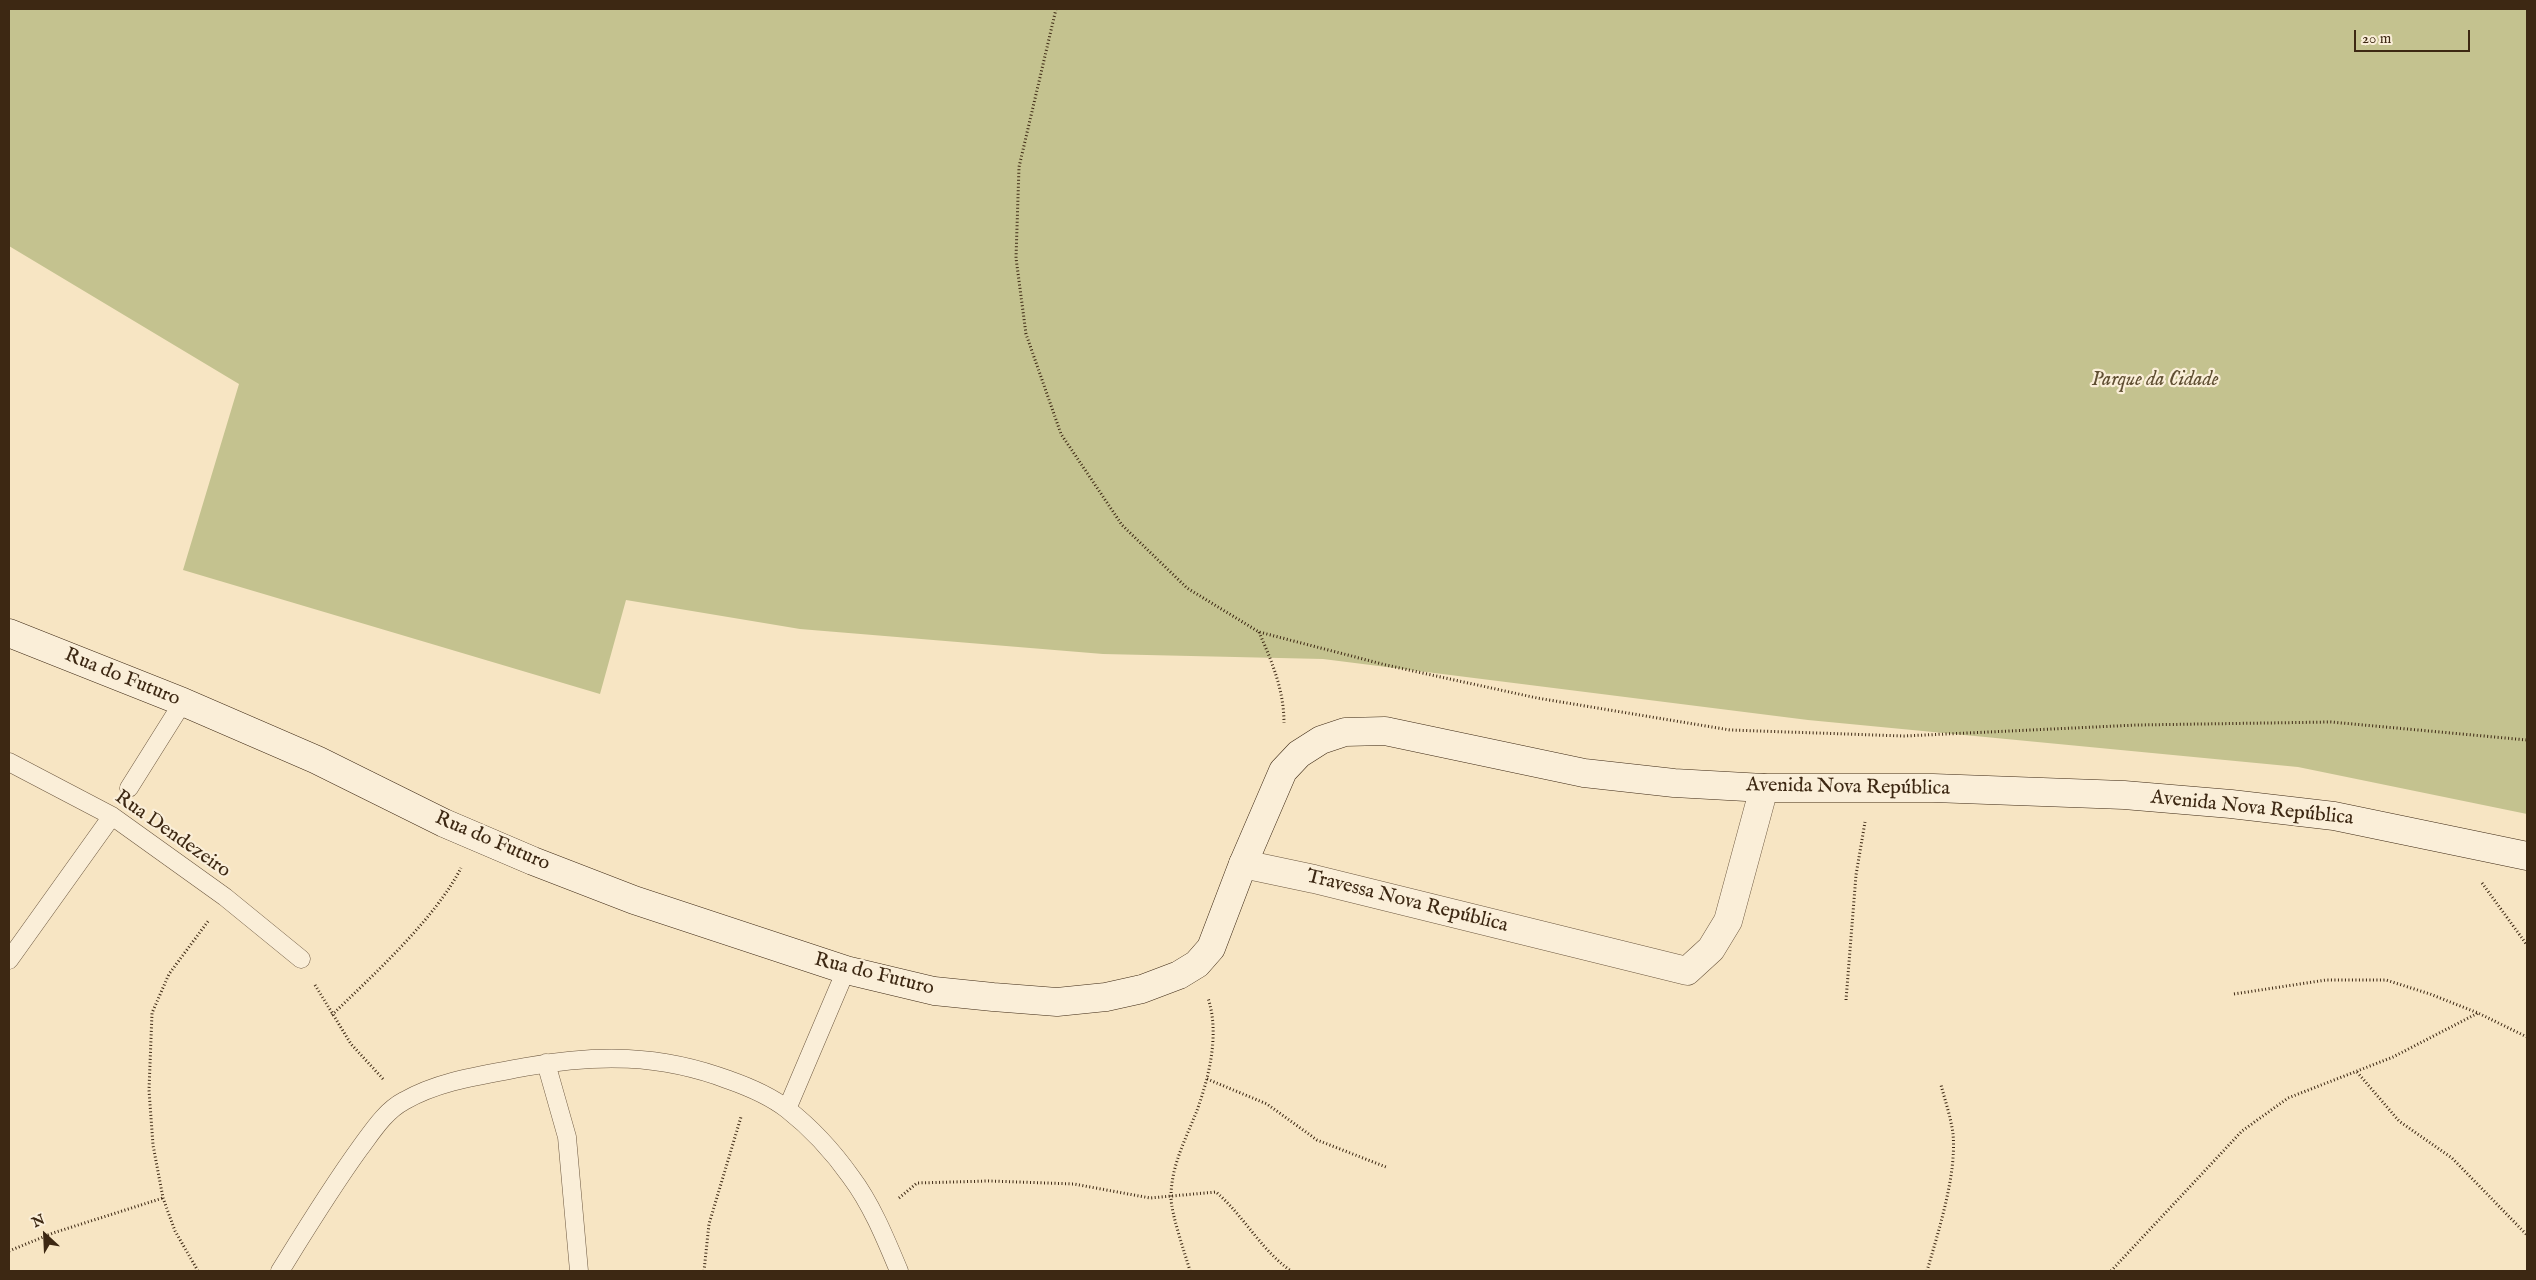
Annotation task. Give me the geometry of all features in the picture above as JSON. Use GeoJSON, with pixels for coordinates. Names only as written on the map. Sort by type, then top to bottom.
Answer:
{"type":"FeatureCollection","features":[{"type":"Feature","properties":{"kind":"street","name":"Rua do Futuro"},"geometry":{"type":"LineString","coordinates":[[9,633],[183,702],[317,760],[477,836],[634,900],[846,970],[934,991],[1056,1002],[1106,997],[1142,989],[1179,975],[1197,964]]}},
{"type":"Feature","properties":{"kind":"street","name":"Avenida Nova República"},"geometry":{"type":"LineString","coordinates":[[1243,864],[1283,771],[1299,754],[1321,740],[1345,732],[1386,731],[1617,778],[1764,788],[1870,788],[2124,795],[2231,804],[2334,816],[2527,856]]}},
{"type":"Feature","properties":{"kind":"street","name":"Travessa Nova República"},"geometry":{"type":"LineString","coordinates":[[1243,864],[1314,879],[1688,970],[1711,949],[1728,921],[1764,788]]}},
{"type":"Feature","properties":{"kind":"street"},"geometry":{"type":"LineString","coordinates":[[1197,964],[1211,948],[1243,864]]}},
{"type":"Feature","properties":{"kind":"lane"},"geometry":{"type":"LineString","coordinates":[[129,788],[183,702]]}},
{"type":"Feature","properties":{"kind":"lane","name":"Rua Dendezeiro"},"geometry":{"type":"LineString","coordinates":[[9,762],[112,816],[225,897],[300,959]]}},
{"type":"Feature","properties":{"kind":"lane"},"geometry":{"type":"LineString","coordinates":[[9,960],[112,816]]}},
{"type":"Feature","properties":{"kind":"lane"},"geometry":{"type":"LineString","coordinates":[[787,1109],[846,970]]}},
{"type":"Feature","properties":{"kind":"lane"},"geometry":{"type":"LineString","coordinates":[[280,1271],[333,1185],[378,1123],[403,1101],[456,1080],[546,1063],[606,1057],[656,1060],[697,1068],[750,1088],[787,1109],[821,1142],[852,1178],[874,1218],[899,1271]]}},
{"type":"Feature","properties":{"kind":"lane"},"geometry":{"type":"LineString","coordinates":[[546,1063],[567,1137],[580,1271]]}},
{"type":"Feature","properties":{"kind":"path"},"geometry":{"type":"LineString","coordinates":[[1056,9],[1019,167],[1016,258],[1026,334],[1061,434],[1122,525],[1187,588],[1260,632],[1386,666],[1538,698],[1730,730],[1904,736],[2136,725],[2331,722],[2527,740]]}},
{"type":"Feature","properties":{"kind":"path"},"geometry":{"type":"LineString","coordinates":[[1260,632],[1276,671],[1284,710],[1283,771]]}},
{"type":"Feature","properties":{"kind":"path"},"geometry":{"type":"LineString","coordinates":[[1846,1000],[1856,875],[1870,788]]}},
{"type":"Feature","properties":{"kind":"path"},"geometry":{"type":"LineString","coordinates":[[332,1015],[390,958],[428,913],[456,877],[477,836]]}},
{"type":"Feature","properties":{"kind":"path"},"geometry":{"type":"LineString","coordinates":[[2451,840],[2527,945]]}},
{"type":"Feature","properties":{"kind":"path"},"geometry":{"type":"LineString","coordinates":[[198,1271],[175,1231],[163,1198],[154,1145],[149,1090],[152,1013],[169,974],[225,897]]}},
{"type":"Feature","properties":{"kind":"path"},"geometry":{"type":"LineString","coordinates":[[300,959],[351,1044],[403,1101]]}},
{"type":"Feature","properties":{"kind":"path"},"geometry":{"type":"LineString","coordinates":[[1190,1271],[1171,1198],[1176,1161],[1207,1079],[1212,1041],[1212,1011],[1197,964]]}},
{"type":"Feature","properties":{"kind":"path"},"geometry":{"type":"LineString","coordinates":[[2234,994],[2326,980],[2386,980],[2430,994],[2478,1013],[2527,1037]]}},
{"type":"Feature","properties":{"kind":"path"},"geometry":{"type":"LineString","coordinates":[[2111,1271],[2242,1131],[2288,1098],[2394,1058],[2478,1013]]}},
{"type":"Feature","properties":{"kind":"path"},"geometry":{"type":"LineString","coordinates":[[2356,1072],[2399,1120],[2452,1158],[2527,1235]]}},
{"type":"Feature","properties":{"kind":"path"},"geometry":{"type":"LineString","coordinates":[[1207,1079],[1267,1104],[1317,1140],[1386,1167]]}},
{"type":"Feature","properties":{"kind":"path"},"geometry":{"type":"LineString","coordinates":[[1927,1271],[1940,1226],[1951,1170],[1953,1134],[1940,1085]]}},
{"type":"Feature","properties":{"kind":"path"},"geometry":{"type":"LineString","coordinates":[[704,1271],[708,1224],[750,1088]]}},
{"type":"Feature","properties":{"kind":"path"},"geometry":{"type":"LineString","coordinates":[[874,1218],[917,1183],[989,1181],[1074,1184],[1150,1198],[1171,1198],[1216,1192],[1227,1201],[1276,1261],[1291,1271]]}},
{"type":"Feature","properties":{"kind":"path"},"geometry":{"type":"LineString","coordinates":[[9,1251],[53,1233],[163,1198]]}},
{"type":"Feature","properties":{"kind":"green space","name":"Parque da Cidade"},"geometry":{"type":"Polygon","coordinates":[[[9,9],[2527,9],[2527,814],[2298,767],[1808,720],[1323,659],[1103,654],[800,629],[626,600],[600,694],[183,570],[239,384],[9,246],[9,9]]]}}]}
